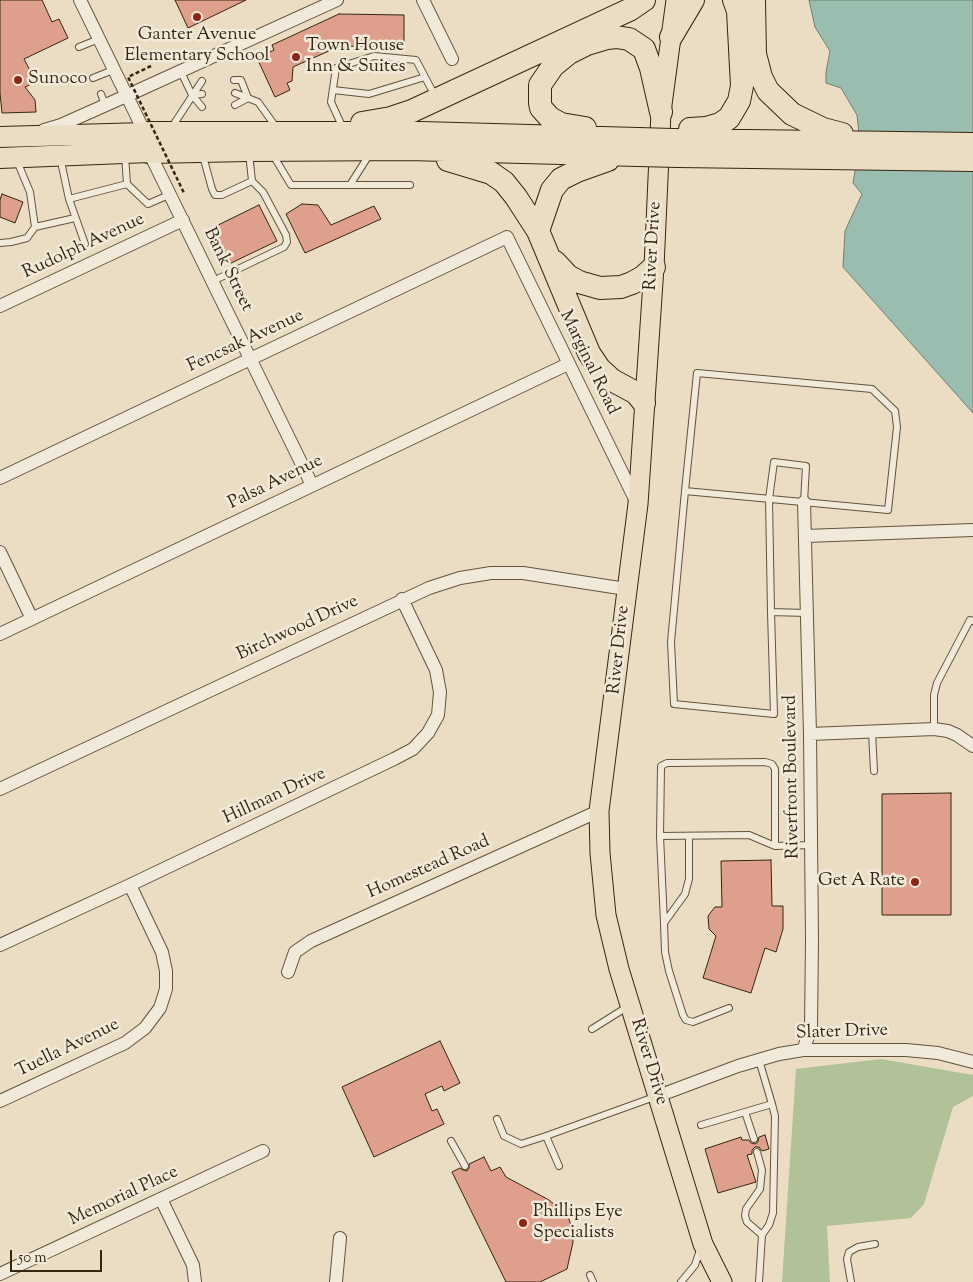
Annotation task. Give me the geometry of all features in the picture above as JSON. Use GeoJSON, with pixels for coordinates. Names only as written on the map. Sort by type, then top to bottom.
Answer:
{"type":"FeatureCollection","features":[{"type":"Feature","properties":{"kind":"highway"},"geometry":{"type":"LineString","coordinates":[[0,138],[22,137],[147,142],[202,151],[266,144],[342,126],[390,118],[437,100],[631,9],[644,0]]}},
{"type":"Feature","properties":{"kind":"highway"},"geometry":{"type":"LineString","coordinates":[[671,37],[693,0]]}},
{"type":"Feature","properties":{"kind":"highway"},"geometry":{"type":"LineString","coordinates":[[676,148],[687,129],[706,128],[720,124],[729,118],[737,107],[742,86],[738,11],[734,0]]}},
{"type":"Feature","properties":{"kind":"highway"},"geometry":{"type":"LineString","coordinates":[[754,0],[754,54],[761,77],[768,91],[823,143],[973,160]]}},
{"type":"Feature","properties":{"kind":"highway"},"geometry":{"type":"LineString","coordinates":[[627,147],[588,128],[574,127],[555,121],[545,113],[540,103],[540,84],[561,59],[578,48],[597,41],[616,37],[629,39],[639,45],[647,54],[661,112]]}},
{"type":"Feature","properties":{"kind":"highway"},"geometry":{"type":"LineString","coordinates":[[8,158],[125,153],[168,133],[266,144],[372,150],[676,148],[823,143],[973,144]]}},
{"type":"Feature","properties":{"kind":"highway"},"geometry":{"type":"LineString","coordinates":[[317,133],[421,133],[627,147]]}},
{"type":"Feature","properties":{"kind":"highway"},"geometry":{"type":"LineString","coordinates":[[538,232],[552,190],[561,179],[627,147]]}},
{"type":"Feature","properties":{"kind":"highway"},"geometry":{"type":"LineString","coordinates":[[408,150],[491,172],[504,182],[538,232],[589,353],[599,368],[612,380],[636,394],[644,402]]}},
{"type":"Feature","properties":{"kind":"highway"},"geometry":{"type":"LineString","coordinates":[[549,255],[568,276],[578,282],[600,288],[621,287],[632,283],[643,277],[654,267]]}},
{"type":"Feature","properties":{"kind":"main road","name":"River Drive"},"geometry":{"type":"LineString","coordinates":[[676,0],[661,112],[654,267],[638,504],[599,811],[600,852],[603,895],[610,932],[630,1004],[703,1244],[720,1282]]}},
{"type":"Feature","properties":{"kind":"street","name":"Bank Street"},"geometry":{"type":"LineString","coordinates":[[80,0],[170,194],[312,485]]}},
{"type":"Feature","properties":{"kind":"street"},"geometry":{"type":"LineString","coordinates":[[22,137],[61,125],[103,100],[126,96],[337,0]]}},
{"type":"Feature","properties":{"kind":"street"},"geometry":{"type":"LineString","coordinates":[[424,0],[452,59]]}},
{"type":"Feature","properties":{"kind":"street","name":"Rudolph Avenue"},"geometry":{"type":"LineString","coordinates":[[0,306],[183,220]]}},
{"type":"Feature","properties":{"kind":"street","name":"Fencsak Avenue"},"geometry":{"type":"LineString","coordinates":[[0,478],[507,237]]}},
{"type":"Feature","properties":{"kind":"street","name":"Marginal Road"},"geometry":{"type":"LineString","coordinates":[[507,237],[638,504]]}},
{"type":"Feature","properties":{"kind":"street","name":"Palsa Avenue"},"geometry":{"type":"LineString","coordinates":[[0,634],[568,364]]}},
{"type":"Feature","properties":{"kind":"street","name":"Riverfront Boulevard"},"geometry":{"type":"LineString","coordinates":[[804,502],[812,845],[810,1029],[804,1050]]}},
{"type":"Feature","properties":{"kind":"street"},"geometry":{"type":"LineString","coordinates":[[805,536],[973,530]]}},
{"type":"Feature","properties":{"kind":"street"},"geometry":{"type":"LineString","coordinates":[[0,552],[32,619]]}},
{"type":"Feature","properties":{"kind":"street","name":"Birchwood Drive"},"geometry":{"type":"LineString","coordinates":[[0,789],[402,599],[460,578],[491,573],[523,573],[626,589]]}},
{"type":"Feature","properties":{"kind":"street","name":"Hillman Drive"},"geometry":{"type":"LineString","coordinates":[[0,945],[130,885],[413,749],[428,733],[438,715],[440,692],[436,670],[402,599]]}},
{"type":"Feature","properties":{"kind":"street"},"geometry":{"type":"LineString","coordinates":[[810,734],[934,729],[948,731],[973,746]]}},
{"type":"Feature","properties":{"kind":"street","name":"Homestead Road"},"geometry":{"type":"LineString","coordinates":[[288,972],[295,952],[311,941],[599,811]]}},
{"type":"Feature","properties":{"kind":"street","name":"Tuella Avenue"},"geometry":{"type":"LineString","coordinates":[[0,1101],[125,1043],[145,1028],[160,1008],[166,990],[166,971],[162,952],[130,885]]}},
{"type":"Feature","properties":{"kind":"street","name":"Slater Drive"},"geometry":{"type":"LineString","coordinates":[[658,1096],[759,1060],[804,1050],[906,1050],[938,1053],[973,1062]]}},
{"type":"Feature","properties":{"kind":"street","name":"Memorial Place"},"geometry":{"type":"LineString","coordinates":[[0,1274],[263,1151]]}},
{"type":"Feature","properties":{"kind":"street"},"geometry":{"type":"LineString","coordinates":[[161,1199],[193,1265],[195,1282]]}},
{"type":"Feature","properties":{"kind":"street"},"geometry":{"type":"LineString","coordinates":[[336,1282],[340,1238]]}},
{"type":"Feature","properties":{"kind":"lane"},"geometry":{"type":"LineString","coordinates":[[79,48],[99,39]]}},
{"type":"Feature","properties":{"kind":"lane"},"geometry":{"type":"LineString","coordinates":[[342,126],[331,102],[336,68],[374,56],[416,60],[437,100]]}},
{"type":"Feature","properties":{"kind":"lane"},"geometry":{"type":"LineString","coordinates":[[94,78],[114,70]]}},
{"type":"Feature","properties":{"kind":"lane"},"geometry":{"type":"LineString","coordinates":[[181,72],[192,95],[202,107]]}},
{"type":"Feature","properties":{"kind":"lane"},"geometry":{"type":"LineString","coordinates":[[332,90],[369,94],[425,77]]}},
{"type":"Feature","properties":{"kind":"lane"},"geometry":{"type":"LineString","coordinates":[[234,80],[240,80],[248,98]]}},
{"type":"Feature","properties":{"kind":"lane"},"geometry":{"type":"LineString","coordinates":[[168,133],[202,81]]}},
{"type":"Feature","properties":{"kind":"lane"},"geometry":{"type":"LineString","coordinates":[[235,93],[258,102],[266,144],[291,185],[410,185]]}},
{"type":"Feature","properties":{"kind":"lane"},"geometry":{"type":"LineString","coordinates":[[192,95],[202,94]]}},
{"type":"Feature","properties":{"kind":"lane"},"geometry":{"type":"LineString","coordinates":[[235,106],[248,98]]}},
{"type":"Feature","properties":{"kind":"lane"},"geometry":{"type":"LineString","coordinates":[[202,151],[212,189],[215,195],[222,195],[252,181],[266,144]]}},
{"type":"Feature","properties":{"kind":"lane"},"geometry":{"type":"LineString","coordinates":[[350,185],[372,150]]}},
{"type":"Feature","properties":{"kind":"lane"},"geometry":{"type":"LineString","coordinates":[[125,153],[128,184],[148,204],[170,194]]}},
{"type":"Feature","properties":{"kind":"lane"},"geometry":{"type":"LineString","coordinates":[[60,156],[69,199],[85,244]]}},
{"type":"Feature","properties":{"kind":"lane"},"geometry":{"type":"LineString","coordinates":[[8,158],[30,192],[35,227]]}},
{"type":"Feature","properties":{"kind":"lane"},"geometry":{"type":"LineString","coordinates":[[213,281],[284,247],[287,242],[286,236],[263,192],[252,181]]}},
{"type":"Feature","properties":{"kind":"lane"},"geometry":{"type":"LineString","coordinates":[[69,199],[128,184]]}},
{"type":"Feature","properties":{"kind":"lane"},"geometry":{"type":"LineString","coordinates":[[0,242],[27,238],[35,227],[75,218]]}},
{"type":"Feature","properties":{"kind":"lane"},"geometry":{"type":"LineString","coordinates":[[685,491],[769,499],[888,510],[897,427],[895,411],[872,389],[697,373],[685,491],[671,642],[674,704],[774,714],[770,612],[769,499],[774,462],[806,466],[804,502]]}},
{"type":"Feature","properties":{"kind":"lane"},"geometry":{"type":"LineString","coordinates":[[770,612],[807,613]]}},
{"type":"Feature","properties":{"kind":"lane"},"geometry":{"type":"LineString","coordinates":[[934,729],[934,695],[937,683],[970,620],[973,621]]}},
{"type":"Feature","properties":{"kind":"lane"},"geometry":{"type":"LineString","coordinates":[[872,732],[874,771]]}},
{"type":"Feature","properties":{"kind":"lane"},"geometry":{"type":"LineString","coordinates":[[729,1008],[693,1022],[686,1020],[669,971],[665,952],[661,879],[660,770],[663,765],[672,762],[765,762],[772,764],[775,769],[775,846]]}},
{"type":"Feature","properties":{"kind":"lane"},"geometry":{"type":"LineString","coordinates":[[660,836],[749,835],[775,846],[812,845]]}},
{"type":"Feature","properties":{"kind":"lane"},"geometry":{"type":"LineString","coordinates":[[664,923],[685,894],[689,879],[689,836]]}},
{"type":"Feature","properties":{"kind":"lane"},"geometry":{"type":"LineString","coordinates":[[592,1028],[630,1004]]}},
{"type":"Feature","properties":{"kind":"lane"},"geometry":{"type":"LineString","coordinates":[[759,1060],[775,1116],[772,1213],[769,1226],[762,1235],[759,1282]]}},
{"type":"Feature","properties":{"kind":"lane"},"geometry":{"type":"LineString","coordinates":[[497,1118],[504,1136],[521,1144],[658,1096]]}},
{"type":"Feature","properties":{"kind":"lane"},"geometry":{"type":"LineString","coordinates":[[702,1125],[772,1104]]}},
{"type":"Feature","properties":{"kind":"lane"},"geometry":{"type":"LineString","coordinates":[[745,1112],[754,1139]]}},
{"type":"Feature","properties":{"kind":"lane"},"geometry":{"type":"LineString","coordinates":[[546,1136],[559,1166]]}},
{"type":"Feature","properties":{"kind":"lane"},"geometry":{"type":"LineString","coordinates":[[452,1141],[465,1166]]}},
{"type":"Feature","properties":{"kind":"lane"},"geometry":{"type":"LineString","coordinates":[[757,1152],[762,1170],[760,1190],[746,1210],[745,1216],[747,1222],[762,1235]]}},
{"type":"Feature","properties":{"kind":"lane"},"geometry":{"type":"LineString","coordinates":[[681,1282],[695,1264],[703,1244]]}},
{"type":"Feature","properties":{"kind":"lane"},"geometry":{"type":"LineString","coordinates":[[851,1282],[849,1252],[858,1247],[874,1244]]}},
{"type":"Feature","properties":{"kind":"path"},"geometry":{"type":"LineString","coordinates":[[151,66],[128,77],[184,193]]}},
{"type":"Feature","properties":{"kind":"shaded area"},"geometry":{"type":"Polygon","coordinates":[[[809,0],[973,0],[973,413],[843,267],[845,231],[862,194],[853,183],[860,143],[857,115],[841,88],[826,83],[830,51],[815,27],[809,0]]]}},
{"type":"Feature","properties":{"kind":"shaded area"},"geometry":{"type":"Polygon","coordinates":[[[881,1059],[973,1075],[973,1096],[953,1107],[924,1204],[911,1218],[827,1226],[830,1282],[782,1282],[796,1069],[881,1059]]]}},
{"type":"Feature","properties":{"kind":"building"},"geometry":{"type":"Polygon","coordinates":[[[0,0],[42,0],[52,22],[59,19],[68,38],[24,59],[36,82],[25,87],[35,100],[36,112],[2,113],[0,93],[0,0]]]}},
{"type":"Feature","properties":{"kind":"building","name":"Ganter Avenue Elementary School"},"geometry":{"type":"Polygon","coordinates":[[[175,0],[246,0],[188,28],[175,0]]]}},
{"type":"Feature","properties":{"kind":"building","name":"Town House Inn & Suites"},"geometry":{"type":"Polygon","coordinates":[[[339,14],[404,15],[404,47],[340,46],[293,67],[292,81],[287,83],[290,90],[275,97],[257,58],[274,50],[272,45],[339,14]]]}},
{"type":"Feature","properties":{"kind":"building"},"geometry":{"type":"Polygon","coordinates":[[[2,194],[23,202],[15,223],[0,217],[2,194]]]}},
{"type":"Feature","properties":{"kind":"building"},"geometry":{"type":"Polygon","coordinates":[[[302,204],[318,205],[331,225],[374,206],[381,219],[305,253],[286,214],[302,204]]]}},
{"type":"Feature","properties":{"kind":"building"},"geometry":{"type":"Polygon","coordinates":[[[259,205],[277,241],[229,264],[212,228],[259,205]]]}},
{"type":"Feature","properties":{"kind":"building"},"geometry":{"type":"Polygon","coordinates":[[[951,793],[951,915],[882,915],[882,794],[951,793]]]}},
{"type":"Feature","properties":{"kind":"building"},"geometry":{"type":"Polygon","coordinates":[[[771,860],[772,906],[783,906],[783,929],[776,952],[765,948],[751,993],[703,978],[716,936],[709,929],[708,916],[715,907],[722,907],[721,861],[771,860]]]}},
{"type":"Feature","properties":{"kind":"building"},"geometry":{"type":"Polygon","coordinates":[[[440,1041],[460,1083],[444,1091],[442,1086],[425,1094],[432,1111],[437,1109],[444,1124],[374,1157],[342,1087],[440,1041]]]}},
{"type":"Feature","properties":{"kind":"building"},"geometry":{"type":"Polygon","coordinates":[[[765,1135],[769,1149],[762,1151],[759,1147],[755,1147],[752,1150],[752,1154],[747,1155],[756,1182],[718,1193],[705,1149],[741,1137],[742,1140],[749,1140],[755,1144],[758,1142],[759,1137],[765,1135]]]}},
{"type":"Feature","properties":{"kind":"building","name":"Phillips Eye Specialists"},"geometry":{"type":"Polygon","coordinates":[[[484,1157],[491,1171],[500,1167],[506,1177],[549,1200],[568,1216],[573,1242],[567,1269],[540,1282],[506,1282],[452,1172],[460,1168],[467,1171],[469,1164],[484,1157]]]}},
{"type":"Feature","properties":{"kind":"place","name":"Ganter Avenue Elementary School"},"geometry":{"type":"Point","coordinates":[197,17]}},
{"type":"Feature","properties":{"kind":"place","name":"Town House Inn & Suites"},"geometry":{"type":"Point","coordinates":[296,57]}},
{"type":"Feature","properties":{"kind":"place","name":"Sunoco"},"geometry":{"type":"Point","coordinates":[18,80]}},
{"type":"Feature","properties":{"kind":"place","name":"Get A Rate"},"geometry":{"type":"Point","coordinates":[915,882]}},
{"type":"Feature","properties":{"kind":"place","name":"Phillips Eye Specialists"},"geometry":{"type":"Point","coordinates":[523,1223]}}]}
